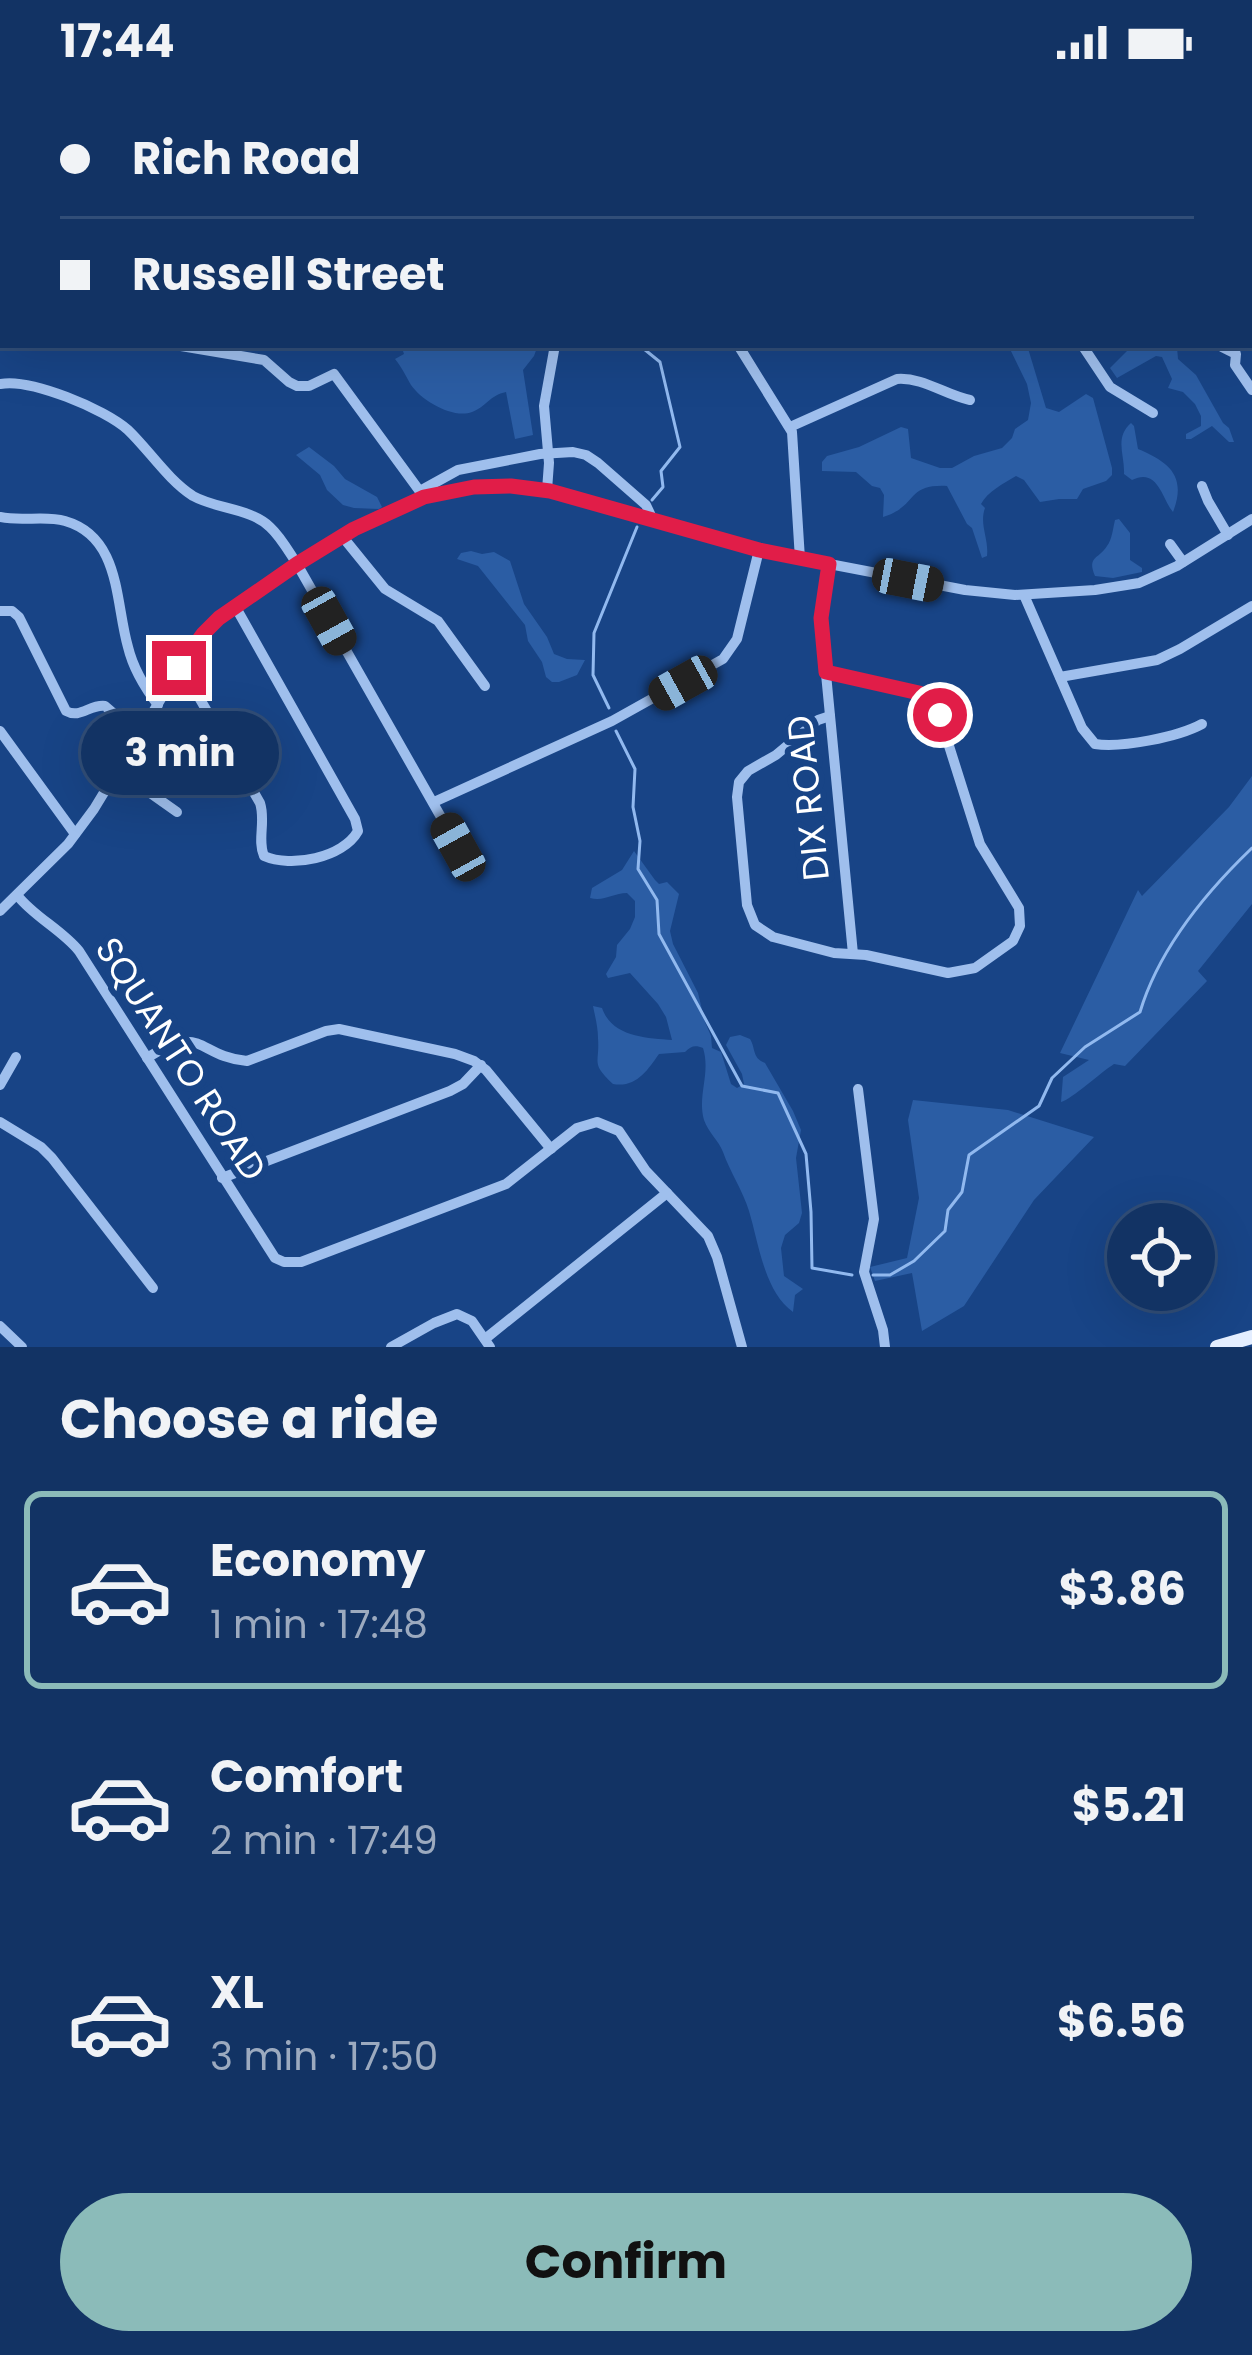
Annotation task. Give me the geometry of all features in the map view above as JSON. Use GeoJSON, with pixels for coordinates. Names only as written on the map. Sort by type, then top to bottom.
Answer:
{"type":"FeatureCollection","features":[{"type":"Feature","properties":{"kind":"main road"},"geometry":{"type":"LineString","coordinates":[[1217,1347],[1252,1337]]}},
{"type":"Feature","properties":{"kind":"street"},"geometry":{"type":"LineString","coordinates":[[194,348],[265,360],[297,386],[309,386],[334,374],[422,494]]}},
{"type":"Feature","properties":{"kind":"street"},"geometry":{"type":"LineString","coordinates":[[547,490],[544,406],[554,348]]}},
{"type":"Feature","properties":{"kind":"street"},"geometry":{"type":"LineString","coordinates":[[745,348],[790,427],[800,559]]}},
{"type":"Feature","properties":{"kind":"street"},"geometry":{"type":"LineString","coordinates":[[1084,348],[1110,387],[1153,413]]}},
{"type":"Feature","properties":{"kind":"street"},"geometry":{"type":"LineString","coordinates":[[1245,348],[1235,364],[1252,390]]}},
{"type":"Feature","properties":{"kind":"street"},"geometry":{"type":"LineString","coordinates":[[790,427],[897,379],[916,380],[970,400]]}},
{"type":"Feature","properties":{"kind":"street"},"geometry":{"type":"LineString","coordinates":[[0,384],[30,384],[109,416],[192,495],[266,523],[297,564],[458,847]]}},
{"type":"Feature","properties":{"kind":"street"},"geometry":{"type":"LineString","coordinates":[[0,911],[75,834],[203,634],[235,606],[342,536],[458,470],[548,453],[572,452],[594,460],[648,507],[653,520]]}},
{"type":"Feature","properties":{"kind":"street"},"geometry":{"type":"LineString","coordinates":[[422,494],[487,486],[547,490],[759,550],[974,592],[1024,595],[1133,585],[1183,562],[1252,519]]}},
{"type":"Feature","properties":{"kind":"street"},"geometry":{"type":"LineString","coordinates":[[1202,486],[1228,535]]}},
{"type":"Feature","properties":{"kind":"street"},"geometry":{"type":"LineString","coordinates":[[0,518],[62,520],[80,527],[103,549],[130,654],[158,705]]}},
{"type":"Feature","properties":{"kind":"street"},"geometry":{"type":"LineString","coordinates":[[342,536],[385,589],[438,620],[485,686]]}},
{"type":"Feature","properties":{"kind":"street"},"geometry":{"type":"LineString","coordinates":[[1169,544],[1183,562]]}},
{"type":"Feature","properties":{"kind":"street"},"geometry":{"type":"LineString","coordinates":[[434,802],[612,721],[723,659],[737,639],[759,550]]}},
{"type":"Feature","properties":{"kind":"street","name":"DIX ROAD"},"geometry":{"type":"LineString","coordinates":[[829,564],[821,618],[853,954]]}},
{"type":"Feature","properties":{"kind":"street"},"geometry":{"type":"LineString","coordinates":[[1024,595],[1082,728],[1098,745],[1184,733],[1202,724]]}},
{"type":"Feature","properties":{"kind":"street"},"geometry":{"type":"LineString","coordinates":[[179,668],[260,803],[264,856],[286,861],[345,847],[356,835],[355,819],[235,606]]}},
{"type":"Feature","properties":{"kind":"street"},"geometry":{"type":"LineString","coordinates":[[1060,677],[1162,658],[1252,606]]}},
{"type":"Feature","properties":{"kind":"street"},"geometry":{"type":"LineString","coordinates":[[0,611],[13,612],[21,620],[64,710],[75,715],[105,706],[140,736]]}},
{"type":"Feature","properties":{"kind":"street"},"geometry":{"type":"LineString","coordinates":[[826,672],[919,693],[940,715],[980,844],[1021,917],[1010,944],[980,965],[948,973],[834,953],[768,935],[755,925],[747,905],[736,796],[739,782],[818,719],[830,716]]}},
{"type":"Feature","properties":{"kind":"street"},"geometry":{"type":"LineString","coordinates":[[0,731],[75,834]]}},
{"type":"Feature","properties":{"kind":"street"},"geometry":{"type":"LineString","coordinates":[[119,771],[177,812]]}},
{"type":"Feature","properties":{"kind":"street","name":"SQUANTO ROAD"},"geometry":{"type":"LineString","coordinates":[[17,895],[79,951],[275,1258],[301,1262],[500,1186],[551,1149]]}},
{"type":"Feature","properties":{"kind":"street"},"geometry":{"type":"LineString","coordinates":[[147,1058],[171,1043],[185,1041],[250,1060],[326,1031],[343,1030],[458,1055],[481,1065],[551,1149],[584,1125],[610,1125],[712,1243],[742,1347]]}},
{"type":"Feature","properties":{"kind":"street"},"geometry":{"type":"LineString","coordinates":[[0,1085],[16,1057]]}},
{"type":"Feature","properties":{"kind":"street"},"geometry":{"type":"LineString","coordinates":[[222,1178],[450,1091],[481,1065]]}},
{"type":"Feature","properties":{"kind":"street"},"geometry":{"type":"LineString","coordinates":[[858,1089],[874,1219],[864,1272],[885,1347]]}},
{"type":"Feature","properties":{"kind":"street"},"geometry":{"type":"LineString","coordinates":[[0,1122],[52,1158],[153,1288]]}},
{"type":"Feature","properties":{"kind":"street"},"geometry":{"type":"LineString","coordinates":[[391,1347],[456,1314],[472,1321],[487,1343],[667,1193]]}},
{"type":"Feature","properties":{"kind":"street"},"geometry":{"type":"LineString","coordinates":[[0,1325],[22,1347]]}},
{"type":"Feature","properties":{"kind":"shaded area"},"geometry":{"type":"Polygon","coordinates":[[[402,348],[537,348],[523,370],[533,435],[515,439],[506,392],[464,414],[430,402],[411,385],[395,359],[404,354],[402,348]]]}},
{"type":"Feature","properties":{"kind":"shaded area"},"geometry":{"type":"Polygon","coordinates":[[[1009,348],[1028,348],[1046,408],[1059,412],[1086,394],[1093,398],[1112,475],[1083,489],[1077,499],[1040,502],[1016,476],[1001,485],[981,504],[987,556],[982,558],[972,528],[947,486],[924,488],[883,517],[880,488],[856,472],[822,471],[827,456],[901,427],[908,429],[911,458],[940,468],[952,468],[1002,448],[1028,420],[1027,384],[1009,348]]]}},
{"type":"Feature","properties":{"kind":"shaded area"},"geometry":{"type":"Polygon","coordinates":[[[1177,348],[1178,359],[1196,375],[1234,442],[1212,426],[1186,439],[1186,434],[1201,426],[1195,404],[1183,392],[1168,388],[1172,379],[1162,357],[1117,378],[1110,368],[1127,351],[1177,348]]]}},
{"type":"Feature","properties":{"kind":"shaded area"},"geometry":{"type":"Polygon","coordinates":[[[1131,423],[1138,449],[1159,459],[1176,480],[1173,512],[1153,481],[1132,480],[1124,474],[1122,441],[1131,423]]]}},
{"type":"Feature","properties":{"kind":"shaded area"},"geometry":{"type":"Polygon","coordinates":[[[309,447],[345,479],[377,497],[382,507],[343,505],[320,475],[296,455],[309,447]]]}},
{"type":"Feature","properties":{"kind":"shaded area"},"geometry":{"type":"Polygon","coordinates":[[[1119,519],[1130,533],[1130,560],[1142,572],[1095,576],[1093,561],[1109,543],[1119,519]]]}},
{"type":"Feature","properties":{"kind":"shaded area"},"geometry":{"type":"Polygon","coordinates":[[[471,551],[494,552],[510,561],[524,604],[554,654],[585,660],[577,675],[559,682],[546,677],[525,625],[478,566],[457,559],[471,551]]]}},
{"type":"Feature","properties":{"kind":"shaded area"},"geometry":{"type":"Polygon","coordinates":[[[1252,776],[1252,904],[1198,971],[1207,981],[1125,1066],[1114,1064],[1061,1102],[1063,1077],[1089,1060],[1060,1053],[1138,890],[1142,896],[1229,807],[1252,776]]]}},
{"type":"Feature","properties":{"kind":"shaded area"},"geometry":{"type":"Polygon","coordinates":[[[634,851],[659,884],[667,882],[679,894],[670,931],[673,944],[698,993],[712,1048],[721,1052],[731,1084],[737,1088],[744,1084],[726,1045],[730,1037],[740,1035],[750,1039],[801,1130],[796,1158],[802,1213],[781,1248],[784,1276],[803,1289],[795,1295],[793,1312],[769,1280],[746,1204],[704,1120],[703,1048],[659,1054],[628,1083],[613,1084],[599,1067],[593,1006],[602,1008],[622,1030],[672,1040],[658,1004],[630,973],[608,978],[606,974],[635,917],[635,901],[627,893],[590,898],[592,888],[622,870],[634,851]]]}},
{"type":"Feature","properties":{"kind":"shaded area"},"geometry":{"type":"Polygon","coordinates":[[[913,1100],[1008,1110],[1094,1137],[1034,1200],[964,1306],[922,1331],[912,1273],[875,1281],[870,1267],[907,1258],[919,1198],[908,1120],[913,1100]]]}},
{"type":"Feature","properties":{"kind":"waterway"},"geometry":{"type":"LineString","coordinates":[[643,348],[660,362],[680,447],[661,471],[663,487],[652,500]]}},
{"type":"Feature","properties":{"kind":"waterway"},"geometry":{"type":"LineString","coordinates":[[609,708],[593,675],[594,633],[637,527]]}},
{"type":"Feature","properties":{"kind":"waterway"},"geometry":{"type":"LineString","coordinates":[[616,731],[635,769],[638,869],[657,900],[659,934],[742,1086],[778,1093],[806,1154],[812,1268],[852,1275]]}},
{"type":"Feature","properties":{"kind":"waterway"},"geometry":{"type":"LineString","coordinates":[[873,1275],[890,1275],[914,1261],[945,1231],[948,1210],[962,1192],[969,1155],[1039,1106],[1052,1078],[1085,1047],[1140,1012],[1159,966],[1186,923],[1252,848]]}},
{"type":"Feature","properties":{"kind":"route"},"geometry":{"type":"LineString","coordinates":[[179,668],[219,618],[342,536],[424,497],[474,487],[511,486],[550,491],[759,550],[829,564],[821,618],[826,672],[919,693],[931,700],[940,715]]}}]}
